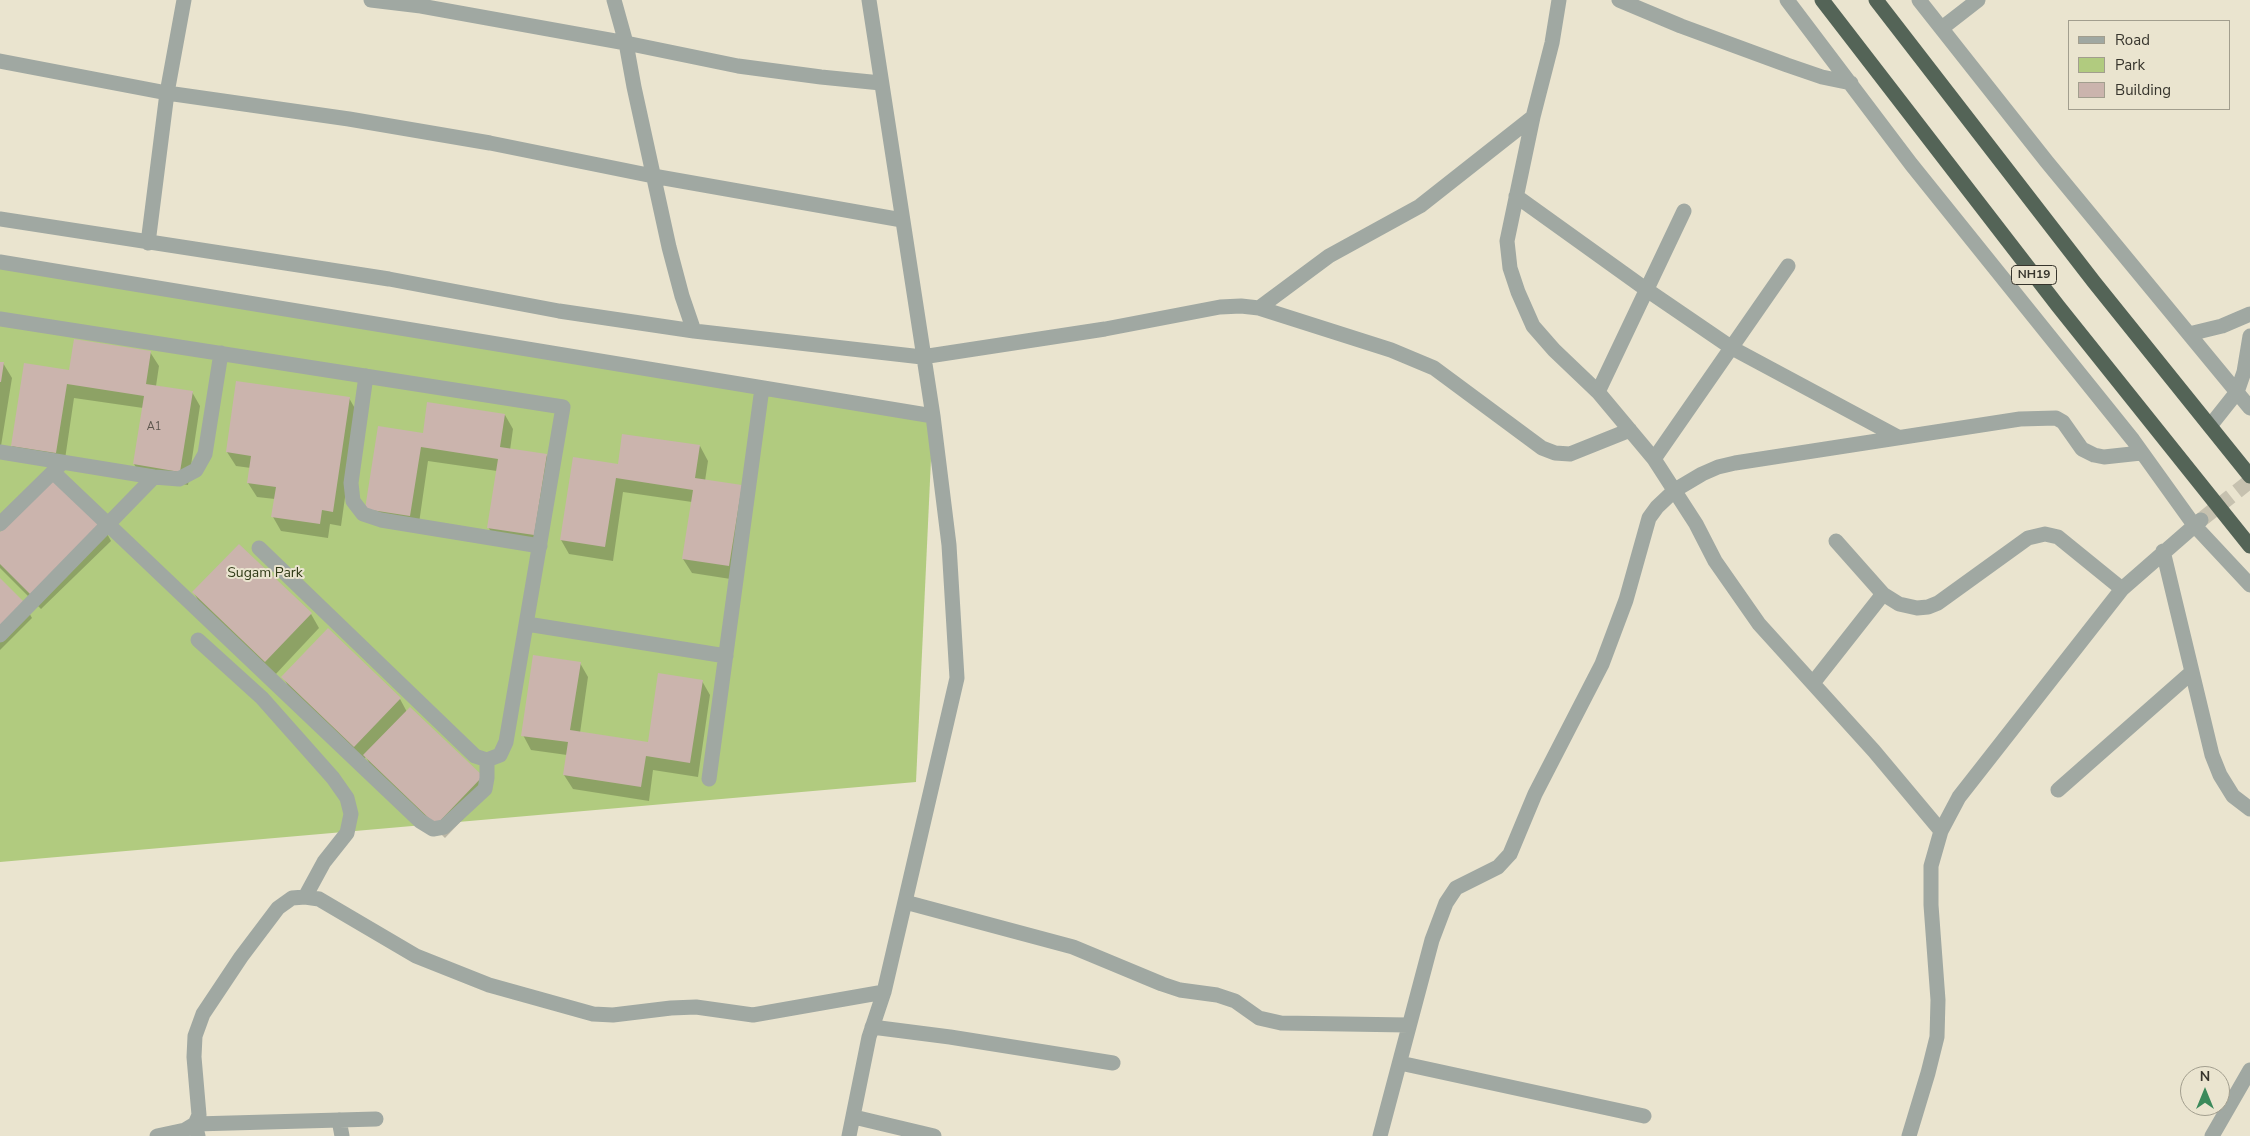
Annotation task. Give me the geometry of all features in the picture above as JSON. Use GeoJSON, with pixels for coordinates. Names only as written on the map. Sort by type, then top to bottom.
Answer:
{"type":"FeatureCollection","features":[{"type":"Feature","properties":{"kind":"highway","name":"NH19"},"geometry":{"type":"LineString","coordinates":[[1822,0],[2058,306],[2250,546]]}},
{"type":"Feature","properties":{"kind":"highway","name":"NH19"},"geometry":{"type":"LineString","coordinates":[[1876,0],[2082,266],[2250,476]]}},
{"type":"Feature","properties":{"kind":"street"},"geometry":{"type":"LineString","coordinates":[[148,243],[167,93],[184,0]]}},
{"type":"Feature","properties":{"kind":"street"},"geometry":{"type":"LineString","coordinates":[[371,0],[423,3],[738,66],[821,78],[881,83]]}},
{"type":"Feature","properties":{"kind":"street"},"geometry":{"type":"LineString","coordinates":[[614,0],[626,43],[653,176],[682,296],[694,331]]}},
{"type":"Feature","properties":{"kind":"street"},"geometry":{"type":"LineString","coordinates":[[849,1136],[872,1027],[884,992],[958,678],[949,545],[933,416],[922,357],[869,0]]}},
{"type":"Feature","properties":{"kind":"street"},"geometry":{"type":"LineString","coordinates":[[1559,0],[1552,43],[1533,118],[1507,241],[1510,268],[1533,326],[1554,350],[1598,392],[1654,459],[1675,490],[1715,561],[1759,624],[1874,750],[1941,831]]}},
{"type":"Feature","properties":{"kind":"street"},"geometry":{"type":"LineString","coordinates":[[1620,0],[1681,26],[1787,65],[1822,77],[1852,83]]}},
{"type":"Feature","properties":{"kind":"street"},"geometry":{"type":"LineString","coordinates":[[1787,0],[1852,83],[1911,164],[2133,440],[2141,453],[2250,585]]}},
{"type":"Feature","properties":{"kind":"street"},"geometry":{"type":"LineString","coordinates":[[1920,0],[2047,162],[2250,408]]}},
{"type":"Feature","properties":{"kind":"street"},"geometry":{"type":"LineString","coordinates":[[1942,28],[1978,0]]}},
{"type":"Feature","properties":{"kind":"street"},"geometry":{"type":"LineString","coordinates":[[0,61],[167,93],[349,119],[471,140],[653,176],[902,220]]}},
{"type":"Feature","properties":{"kind":"street"},"geometry":{"type":"LineString","coordinates":[[1259,308],[1328,256],[1420,206],[1533,118]]}},
{"type":"Feature","properties":{"kind":"street"},"geometry":{"type":"LineString","coordinates":[[1516,196],[1732,348],[1898,437]]}},
{"type":"Feature","properties":{"kind":"street"},"geometry":{"type":"LineString","coordinates":[[1598,392],[1684,211]]}},
{"type":"Feature","properties":{"kind":"street"},"geometry":{"type":"LineString","coordinates":[[0,218],[148,243],[389,279],[559,311],[694,331],[922,357],[1105,329],[1220,307],[1241,306],[1259,308],[1391,350],[1434,368],[1542,448],[1555,453],[1570,454],[1630,430]]}},
{"type":"Feature","properties":{"kind":"street"},"geometry":{"type":"LineString","coordinates":[[0,262],[933,416]]}},
{"type":"Feature","properties":{"kind":"street"},"geometry":{"type":"LineString","coordinates":[[1654,459],[1788,266]]}},
{"type":"Feature","properties":{"kind":"street"},"geometry":{"type":"LineString","coordinates":[[2189,334],[2222,326],[2250,314]]}},
{"type":"Feature","properties":{"kind":"street"},"geometry":{"type":"LineString","coordinates":[[0,319],[563,407],[506,742],[500,755],[487,760],[475,756],[259,548]]}},
{"type":"Feature","properties":{"kind":"street"},"geometry":{"type":"LineString","coordinates":[[2210,426],[2237,392],[2244,372],[2250,336]]}},
{"type":"Feature","properties":{"kind":"street"},"geometry":{"type":"LineString","coordinates":[[0,452],[58,467],[179,479],[196,470],[205,454],[221,353]]}},
{"type":"Feature","properties":{"kind":"street"},"geometry":{"type":"LineString","coordinates":[[366,376],[351,483],[353,501],[362,514],[381,520],[540,546]]}},
{"type":"Feature","properties":{"kind":"street"},"geometry":{"type":"LineString","coordinates":[[709,779],[762,388]]}},
{"type":"Feature","properties":{"kind":"street"},"geometry":{"type":"LineString","coordinates":[[1380,1136],[1432,940],[1446,904],[1456,888],[1498,867],[1510,854],[1535,794],[1602,664],[1626,600],[1649,518],[1657,507],[1675,490],[1702,474],[1727,465],[2020,419],[2056,418],[2063,422],[2082,449],[2094,455],[2104,457],[2141,453]]}},
{"type":"Feature","properties":{"kind":"street"},"geometry":{"type":"LineString","coordinates":[[0,524],[58,467]]}},
{"type":"Feature","properties":{"kind":"street"},"geometry":{"type":"LineString","coordinates":[[58,467],[108,524],[420,821],[433,829],[444,827],[485,789],[487,760]]}},
{"type":"Feature","properties":{"kind":"street"},"geometry":{"type":"LineString","coordinates":[[0,634],[154,477]]}},
{"type":"Feature","properties":{"kind":"street"},"geometry":{"type":"LineString","coordinates":[[1909,1136],[1937,1037],[1938,1000],[1932,905],[1932,866],[1941,831],[1959,797],[2122,589],[2198,522]]}},
{"type":"Feature","properties":{"kind":"street"},"geometry":{"type":"LineString","coordinates":[[1836,541],[1884,594],[1899,604],[1917,608],[1928,607],[1938,603],[2028,538],[2045,534],[2058,537],[2122,589]]}},
{"type":"Feature","properties":{"kind":"street"},"geometry":{"type":"LineString","coordinates":[[2163,551],[2212,755],[2220,775],[2233,796],[2250,809]]}},
{"type":"Feature","properties":{"kind":"street"},"geometry":{"type":"LineString","coordinates":[[1813,683],[1884,594]]}},
{"type":"Feature","properties":{"kind":"street"},"geometry":{"type":"LineString","coordinates":[[527,624],[726,656]]}},
{"type":"Feature","properties":{"kind":"street"},"geometry":{"type":"LineString","coordinates":[[198,640],[262,698],[333,778],[347,798],[351,814],[346,833],[324,862],[305,897]]}},
{"type":"Feature","properties":{"kind":"street"},"geometry":{"type":"LineString","coordinates":[[2058,790],[2192,672]]}},
{"type":"Feature","properties":{"kind":"street"},"geometry":{"type":"LineString","coordinates":[[196,1130],[199,1115],[194,1057],[195,1036],[203,1014],[241,957],[278,908],[292,898],[305,897],[319,900],[416,956],[489,985],[593,1014],[613,1015],[696,1007],[753,1014],[884,992]]}},
{"type":"Feature","properties":{"kind":"street"},"geometry":{"type":"LineString","coordinates":[[905,902],[1074,947],[1180,990],[1217,995],[1235,1001],[1259,1018],[1266,1020],[1280,1023],[1408,1025]]}},
{"type":"Feature","properties":{"kind":"street"},"geometry":{"type":"LineString","coordinates":[[872,1027],[950,1037],[1113,1063]]}},
{"type":"Feature","properties":{"kind":"street"},"geometry":{"type":"LineString","coordinates":[[1400,1063],[1644,1116]]}},
{"type":"Feature","properties":{"kind":"street"},"geometry":{"type":"LineString","coordinates":[[2212,1136],[2250,1070]]}},
{"type":"Feature","properties":{"kind":"street"},"geometry":{"type":"LineString","coordinates":[[854,1117],[934,1136]]}},
{"type":"Feature","properties":{"kind":"street"},"geometry":{"type":"LineString","coordinates":[[157,1136],[185,1130],[376,1119]]}},
{"type":"Feature","properties":{"kind":"street"},"geometry":{"type":"LineString","coordinates":[[338,1120],[342,1136]]}},
{"type":"Feature","properties":{"kind":"green space","name":"Sugam Park"},"geometry":{"type":"Polygon","coordinates":[[[0,262],[933,416],[916,782],[0,862],[0,262]]]}},
{"type":"Feature","properties":{"kind":"building"},"geometry":{"type":"Polygon","coordinates":[[[74,339],[151,351],[146,384],[193,391],[180,472],[133,464],[144,396],[67,384],[56,453],[11,446],[24,363],[69,370],[74,339]]]}},
{"type":"Feature","properties":{"kind":"building"},"geometry":{"type":"Polygon","coordinates":[[[0,362],[4,362],[1,382],[0,382],[0,362]]]}},
{"type":"Feature","properties":{"kind":"building"},"geometry":{"type":"Polygon","coordinates":[[[236,381],[350,397],[333,512],[322,510],[320,524],[271,517],[276,487],[247,483],[251,456],[226,452],[236,381]]]}},
{"type":"Feature","properties":{"kind":"building"},"geometry":{"type":"Polygon","coordinates":[[[427,402],[505,414],[500,447],[547,454],[534,535],[487,528],[498,459],[421,447],[410,516],[365,509],[378,426],[423,433],[427,402]]]}},
{"type":"Feature","properties":{"kind":"building"},"geometry":{"type":"Polygon","coordinates":[[[622,434],[700,445],[695,478],[742,485],[729,566],[682,559],[693,490],[616,478],[605,547],[560,540],[573,457],[618,464],[622,434]]]}},
{"type":"Feature","properties":{"kind":"building"},"geometry":{"type":"Polygon","coordinates":[[[56,477],[104,526],[32,596],[0,564],[0,532],[56,477]]]}},
{"type":"Feature","properties":{"kind":"building"},"geometry":{"type":"Polygon","coordinates":[[[239,544],[312,613],[265,662],[192,592],[239,544]]]}},
{"type":"Feature","properties":{"kind":"building"},"geometry":{"type":"Polygon","coordinates":[[[0,578],[25,603],[0,628],[0,578]]]}},
{"type":"Feature","properties":{"kind":"building"},"geometry":{"type":"Polygon","coordinates":[[[328,628],[401,698],[354,747],[281,677],[328,628]]]}},
{"type":"Feature","properties":{"kind":"building"},"geometry":{"type":"Polygon","coordinates":[[[533,655],[581,662],[570,730],[648,742],[658,673],[703,680],[690,763],[646,756],[641,787],[563,775],[568,742],[521,736],[533,655]]]}},
{"type":"Feature","properties":{"kind":"building"},"geometry":{"type":"Polygon","coordinates":[[[410,707],[483,776],[436,825],[363,755],[410,707]]]}},
{"type":"Feature","properties":{"kind":"tunnel"},"geometry":{"type":"LineString","coordinates":[[2201,520],[2250,481]]}}]}
